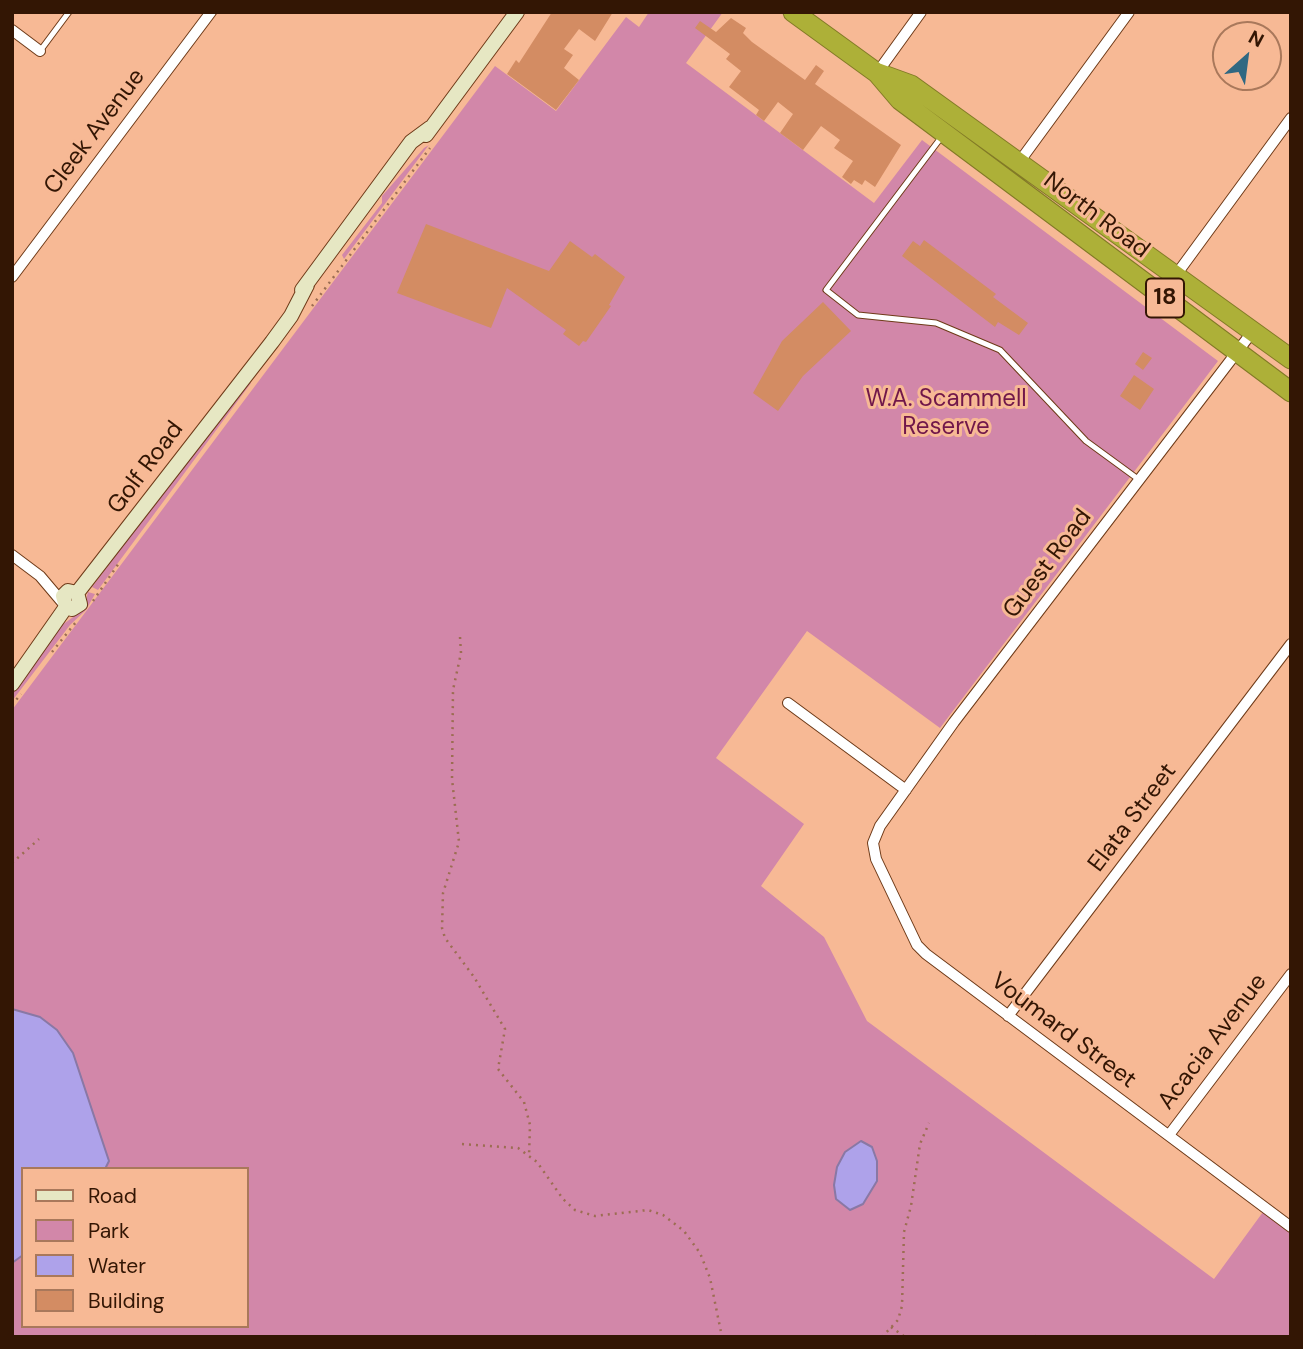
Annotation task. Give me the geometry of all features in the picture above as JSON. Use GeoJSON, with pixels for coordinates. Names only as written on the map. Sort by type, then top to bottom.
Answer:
{"type":"FeatureCollection","features":[{"type":"Feature","properties":{"kind":"highway","name":"North Road"},"geometry":{"type":"LineString","coordinates":[[793,12],[877,73],[900,100],[1291,392]]}},
{"type":"Feature","properties":{"kind":"highway","name":"North Road"},"geometry":{"type":"LineString","coordinates":[[877,73],[911,85],[1291,359]]}},
{"type":"Feature","properties":{"kind":"street","name":"Cleek Avenue"},"geometry":{"type":"LineString","coordinates":[[12,277],[211,12]]}},
{"type":"Feature","properties":{"kind":"street","name":"Golf Road"},"geometry":{"type":"LineString","coordinates":[[12,684],[69,598],[248,369],[265,336],[375,194],[406,164],[517,12]]}},
{"type":"Feature","properties":{"kind":"street"},"geometry":{"type":"LineString","coordinates":[[877,73],[921,12]]}},
{"type":"Feature","properties":{"kind":"street"},"geometry":{"type":"LineString","coordinates":[[1007,179],[1129,12]]}},
{"type":"Feature","properties":{"kind":"street"},"geometry":{"type":"LineString","coordinates":[[12,30],[40,51]]}},
{"type":"Feature","properties":{"kind":"street"},"geometry":{"type":"LineString","coordinates":[[1176,275],[1291,118]]}},
{"type":"Feature","properties":{"kind":"street","name":"Guest Road"},"geometry":{"type":"LineString","coordinates":[[880,826],[954,722],[1253,331]]}},
{"type":"Feature","properties":{"kind":"street"},"geometry":{"type":"LineString","coordinates":[[12,555],[69,598]]}},
{"type":"Feature","properties":{"kind":"street","name":"Elata Street"},"geometry":{"type":"LineString","coordinates":[[1008,1016],[1291,644]]}},
{"type":"Feature","properties":{"kind":"street"},"geometry":{"type":"LineString","coordinates":[[788,703],[906,790]]}},
{"type":"Feature","properties":{"kind":"street","name":"Voumard Street"},"geometry":{"type":"LineString","coordinates":[[880,826],[873,843],[876,859],[917,945],[932,960],[1291,1227]]}},
{"type":"Feature","properties":{"kind":"street","name":"Acacia Avenue"},"geometry":{"type":"LineString","coordinates":[[1169,1135],[1291,974]]}},
{"type":"Feature","properties":{"kind":"lane"},"geometry":{"type":"LineString","coordinates":[[40,51],[69,12]]}},
{"type":"Feature","properties":{"kind":"lane"},"geometry":{"type":"LineString","coordinates":[[945,132],[826,290],[858,315],[936,323],[1000,350],[1024,372],[1069,425],[1138,479]]}},
{"type":"Feature","properties":{"kind":"path"},"geometry":{"type":"LineString","coordinates":[[342,266],[425,155]]}},
{"type":"Feature","properties":{"kind":"path"},"geometry":{"type":"LineString","coordinates":[[92,604],[121,561]]}},
{"type":"Feature","properties":{"kind":"path"},"geometry":{"type":"LineString","coordinates":[[44,663],[81,618]]}},
{"type":"Feature","properties":{"kind":"path"},"geometry":{"type":"LineString","coordinates":[[460,637],[461,653],[453,691],[452,779],[460,826],[459,842],[443,893],[442,928],[453,951],[474,977],[505,1029],[498,1069],[524,1102],[530,1125],[528,1156]]}},
{"type":"Feature","properties":{"kind":"path"},"geometry":{"type":"LineString","coordinates":[[12,705],[28,684]]}},
{"type":"Feature","properties":{"kind":"path"},"geometry":{"type":"LineString","coordinates":[[12,863],[39,839]]}},
{"type":"Feature","properties":{"kind":"path"},"geometry":{"type":"LineString","coordinates":[[882,1337],[898,1320],[902,1306],[904,1232],[911,1206],[920,1144],[929,1123]]}},
{"type":"Feature","properties":{"kind":"path"},"geometry":{"type":"LineString","coordinates":[[461,1144],[518,1149],[537,1162],[563,1199],[575,1210],[595,1216],[648,1210],[663,1215],[684,1231],[700,1253],[710,1278],[722,1337]]}},
{"type":"Feature","properties":{"kind":"path"},"geometry":{"type":"LineString","coordinates":[[891,1328],[905,1337]]}},
{"type":"Feature","properties":{"kind":"green space","name":"W.A. Scammell Reserve"},"geometry":{"type":"Polygon","coordinates":[[[649,12],[723,12],[686,63],[874,203],[922,140],[1218,361],[940,728],[807,631],[716,758],[804,824],[761,886],[824,937],[867,1021],[1214,1279],[1263,1212],[1291,1233],[1291,1337],[12,1337],[12,710],[495,66],[556,111],[626,17],[639,27],[649,12]]]}},
{"type":"Feature","properties":{"kind":"green space"},"geometry":{"type":"Polygon","coordinates":[[[429,145],[344,259],[342,255],[382,203],[382,196],[429,145]]]}},
{"type":"Feature","properties":{"kind":"green space"},"geometry":{"type":"Polygon","coordinates":[[[247,382],[251,383],[98,590],[92,587],[247,382]]]}},
{"type":"Feature","properties":{"kind":"green space"},"geometry":{"type":"Polygon","coordinates":[[[88,592],[95,594],[86,610],[70,625],[12,701],[12,694],[62,625],[83,610],[88,592]]]}},
{"type":"Feature","properties":{"kind":"water"},"geometry":{"type":"Polygon","coordinates":[[[12,1009],[40,1017],[57,1030],[73,1053],[109,1161],[106,1167],[21,1167],[21,1256],[12,1263],[12,1009]]]}},
{"type":"Feature","properties":{"kind":"water"},"geometry":{"type":"Polygon","coordinates":[[[861,1141],[872,1147],[877,1161],[877,1181],[863,1204],[850,1210],[836,1199],[834,1185],[837,1167],[845,1152],[861,1141]]]}},
{"type":"Feature","properties":{"kind":"building"},"geometry":{"type":"Polygon","coordinates":[[[552,12],[613,12],[595,41],[579,29],[564,49],[573,55],[564,68],[579,80],[556,110],[507,74],[516,60],[519,63],[552,12]]]}},
{"type":"Feature","properties":{"kind":"building"},"geometry":{"type":"Polygon","coordinates":[[[731,18],[746,28],[743,33],[752,42],[805,80],[816,65],[824,71],[815,84],[901,145],[875,187],[865,180],[862,185],[854,180],[851,184],[842,177],[853,161],[834,148],[840,140],[821,126],[803,150],[780,133],[793,114],[778,102],[764,121],[756,115],[759,110],[729,87],[741,71],[726,59],[730,54],[695,28],[700,21],[716,32],[731,18]]]}},
{"type":"Feature","properties":{"kind":"building"},"geometry":{"type":"Polygon","coordinates":[[[426,224],[549,271],[570,241],[592,257],[595,254],[625,277],[609,305],[611,306],[586,342],[583,341],[579,346],[563,334],[566,330],[507,288],[491,328],[397,293],[426,224]]]}},
{"type":"Feature","properties":{"kind":"building"},"geometry":{"type":"Polygon","coordinates":[[[924,240],[996,294],[993,297],[1028,323],[1019,335],[998,322],[995,327],[902,256],[913,241],[920,246],[924,240]]]}},
{"type":"Feature","properties":{"kind":"building"},"geometry":{"type":"Polygon","coordinates":[[[823,302],[851,331],[803,376],[778,411],[753,393],[782,341],[823,302]]]}},
{"type":"Feature","properties":{"kind":"building"},"geometry":{"type":"Polygon","coordinates":[[[1143,352],[1152,358],[1143,370],[1135,364],[1143,352]]]}},
{"type":"Feature","properties":{"kind":"building"},"geometry":{"type":"Polygon","coordinates":[[[1134,375],[1154,389],[1140,410],[1120,396],[1134,375]]]}}]}
